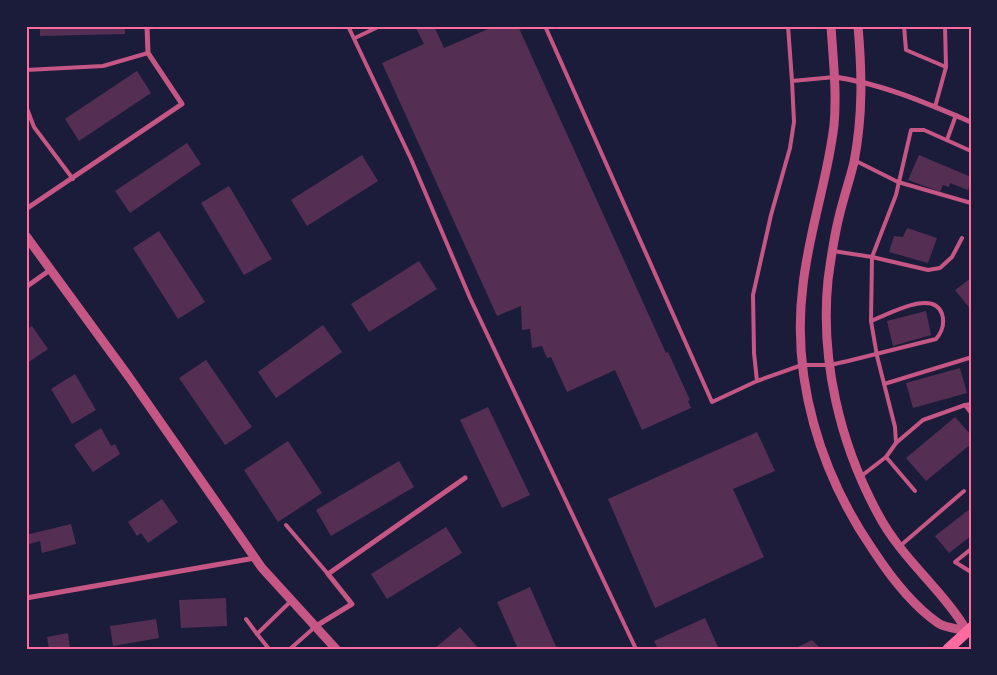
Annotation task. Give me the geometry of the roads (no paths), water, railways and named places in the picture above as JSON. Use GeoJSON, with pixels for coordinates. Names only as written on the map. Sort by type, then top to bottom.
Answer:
{"type":"FeatureCollection","features":[{"type":"Feature","properties":{"kind":"main road"},"geometry":{"type":"LineString","coordinates":[[948,649],[970,631]]}},
{"type":"Feature","properties":{"kind":"street"},"geometry":{"type":"LineString","coordinates":[[26,209],[182,104],[148,53],[147,26]]}},
{"type":"Feature","properties":{"kind":"street"},"geometry":{"type":"LineString","coordinates":[[831,26],[835,77],[834,124],[814,217],[802,286],[802,365],[814,426],[826,464],[868,543],[903,591],[939,624],[970,631]]}},
{"type":"Feature","properties":{"kind":"street"},"geometry":{"type":"LineString","coordinates":[[858,26],[862,81],[854,160],[840,212],[828,282],[830,365],[834,396],[845,439],[860,477],[878,514],[900,546],[970,631]]}},
{"type":"Feature","properties":{"kind":"street"},"geometry":{"type":"LineString","coordinates":[[835,77],[862,81],[897,91],[971,122]]}},
{"type":"Feature","properties":{"kind":"street"},"geometry":{"type":"LineString","coordinates":[[26,236],[129,377],[255,558],[336,649]]}},
{"type":"Feature","properties":{"kind":"street"},"geometry":{"type":"LineString","coordinates":[[26,286],[50,270]]}},
{"type":"Feature","properties":{"kind":"street"},"geometry":{"type":"LineString","coordinates":[[316,626],[352,604],[328,574],[465,478]]}},
{"type":"Feature","properties":{"kind":"street"},"geometry":{"type":"LineString","coordinates":[[26,598],[255,558]]}},
{"type":"Feature","properties":{"kind":"lane"},"geometry":{"type":"LineString","coordinates":[[348,26],[411,159],[470,298],[636,649]]}},
{"type":"Feature","properties":{"kind":"lane"},"geometry":{"type":"LineString","coordinates":[[355,38],[380,26]]}},
{"type":"Feature","properties":{"kind":"lane"},"geometry":{"type":"LineString","coordinates":[[545,26],[712,402],[757,381],[802,365],[830,365],[877,356],[936,340],[942,332],[944,323],[942,312],[934,304],[922,302],[871,321]]}},
{"type":"Feature","properties":{"kind":"lane"},"geometry":{"type":"LineString","coordinates":[[757,381],[754,353],[753,294],[771,215],[790,148],[794,122],[788,26]]}},
{"type":"Feature","properties":{"kind":"lane"},"geometry":{"type":"LineString","coordinates":[[904,26],[906,50],[946,67]]}},
{"type":"Feature","properties":{"kind":"lane"},"geometry":{"type":"LineString","coordinates":[[935,107],[946,67],[945,26]]}},
{"type":"Feature","properties":{"kind":"lane"},"geometry":{"type":"LineString","coordinates":[[26,70],[102,66],[148,53]]}},
{"type":"Feature","properties":{"kind":"lane"},"geometry":{"type":"LineString","coordinates":[[792,80],[835,77]]}},
{"type":"Feature","properties":{"kind":"lane"},"geometry":{"type":"LineString","coordinates":[[26,106],[34,127],[73,179]]}},
{"type":"Feature","properties":{"kind":"lane"},"geometry":{"type":"LineString","coordinates":[[947,140],[956,116]]}},
{"type":"Feature","properties":{"kind":"lane"},"geometry":{"type":"LineString","coordinates":[[896,443],[895,428],[877,356],[871,321],[872,257],[896,195],[911,130],[924,130],[971,150]]}},
{"type":"Feature","properties":{"kind":"lane"},"geometry":{"type":"LineString","coordinates":[[854,160],[898,182],[971,203]]}},
{"type":"Feature","properties":{"kind":"lane"},"geometry":{"type":"LineString","coordinates":[[832,251],[872,257],[928,270],[940,268],[952,257],[962,238]]}},
{"type":"Feature","properties":{"kind":"lane"},"geometry":{"type":"LineString","coordinates":[[884,384],[969,358]]}},
{"type":"Feature","properties":{"kind":"lane"},"geometry":{"type":"LineString","coordinates":[[860,477],[886,457],[896,443],[923,420],[971,404]]}},
{"type":"Feature","properties":{"kind":"lane"},"geometry":{"type":"LineString","coordinates":[[965,405],[971,413]]}},
{"type":"Feature","properties":{"kind":"lane"},"geometry":{"type":"LineString","coordinates":[[886,457],[915,491]]}},
{"type":"Feature","properties":{"kind":"lane"},"geometry":{"type":"LineString","coordinates":[[900,546],[964,491]]}},
{"type":"Feature","properties":{"kind":"lane"},"geometry":{"type":"LineString","coordinates":[[286,525],[328,574]]}},
{"type":"Feature","properties":{"kind":"lane"},"geometry":{"type":"LineString","coordinates":[[971,549],[955,562],[971,572]]}},
{"type":"Feature","properties":{"kind":"lane"},"geometry":{"type":"LineString","coordinates":[[257,634],[292,600]]}},
{"type":"Feature","properties":{"kind":"lane"},"geometry":{"type":"LineString","coordinates":[[246,619],[269,649]]}},
{"type":"Feature","properties":{"kind":"lane"},"geometry":{"type":"LineString","coordinates":[[290,649],[316,626]]}}]}
